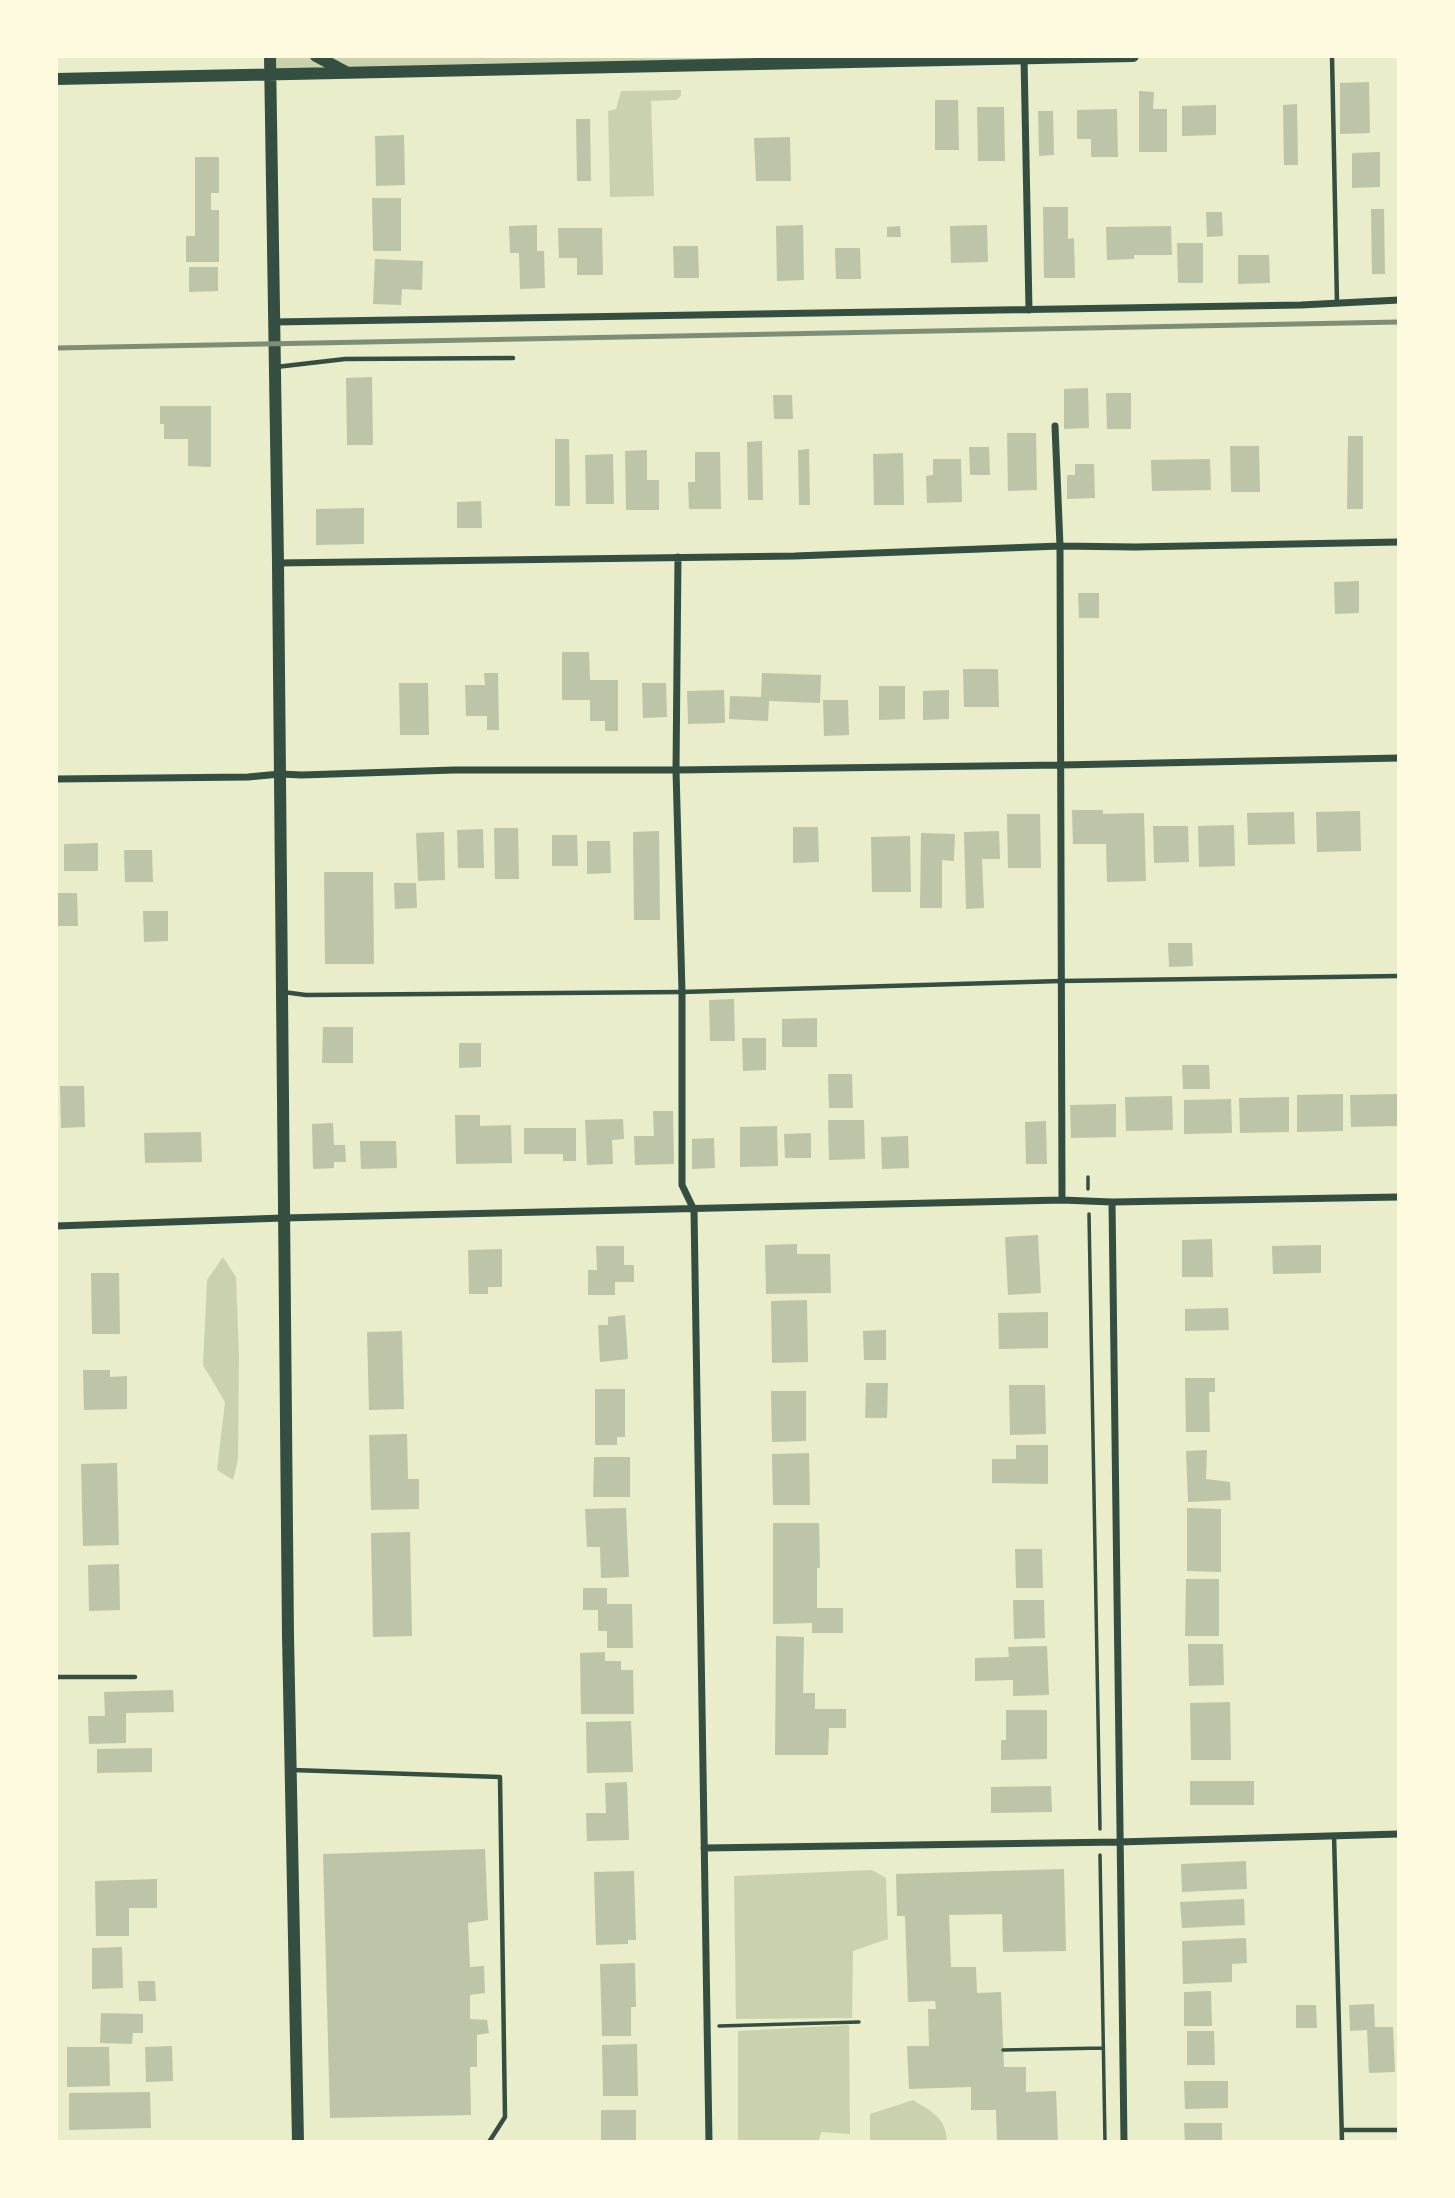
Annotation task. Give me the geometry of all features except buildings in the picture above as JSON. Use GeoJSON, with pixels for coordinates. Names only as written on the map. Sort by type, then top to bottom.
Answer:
{"type":"FeatureCollection","features":[{"type":"Feature","properties":{"kind":"street"},"geometry":{"type":"LineString","coordinates":[[270,56],[278,563],[283,1218],[298,2142]]}},
{"type":"Feature","properties":{"kind":"street"},"geometry":{"type":"LineString","coordinates":[[316,56],[350,74]]}},
{"type":"Feature","properties":{"kind":"street"},"geometry":{"type":"LineString","coordinates":[[56,79],[1133,56]]}},
{"type":"Feature","properties":{"kind":"street"},"geometry":{"type":"LineString","coordinates":[[1024,57],[1029,310]]}},
{"type":"Feature","properties":{"kind":"street"},"geometry":{"type":"LineString","coordinates":[[274,322],[1029,310],[1399,300]]}},
{"type":"Feature","properties":{"kind":"street"},"geometry":{"type":"LineString","coordinates":[[1055,426],[1061,765],[1062,1200]]}},
{"type":"Feature","properties":{"kind":"street"},"geometry":{"type":"LineString","coordinates":[[278,563],[795,556],[1059,546],[1399,542]]}},
{"type":"Feature","properties":{"kind":"street"},"geometry":{"type":"LineString","coordinates":[[678,557],[676,770],[682,992],[682,1185],[694,1210],[709,2142]]}},
{"type":"Feature","properties":{"kind":"street"},"geometry":{"type":"LineString","coordinates":[[56,779],[248,777],[454,770],[676,770],[1399,758]]}},
{"type":"Feature","properties":{"kind":"street"},"geometry":{"type":"LineString","coordinates":[[56,1226],[283,1218],[1062,1200],[1112,1202],[1399,1197]]}},
{"type":"Feature","properties":{"kind":"street"},"geometry":{"type":"LineString","coordinates":[[1112,1202],[1124,2142]]}},
{"type":"Feature","properties":{"kind":"street"},"geometry":{"type":"LineString","coordinates":[[704,1848],[1119,1842],[1399,1834]]}},
{"type":"Feature","properties":{"kind":"lane"},"geometry":{"type":"LineString","coordinates":[[1332,56],[1338,303]]}},
{"type":"Feature","properties":{"kind":"lane"},"geometry":{"type":"LineString","coordinates":[[275,367],[345,359],[513,358]]}},
{"type":"Feature","properties":{"kind":"lane"},"geometry":{"type":"LineString","coordinates":[[282,992],[306,995],[682,992],[1399,975]]}},
{"type":"Feature","properties":{"kind":"lane"},"geometry":{"type":"LineString","coordinates":[[56,1677],[135,1677]]}},
{"type":"Feature","properties":{"kind":"lane"},"geometry":{"type":"LineString","coordinates":[[291,1770],[500,1777],[505,2117],[489,2142]]}},
{"type":"Feature","properties":{"kind":"lane"},"geometry":{"type":"LineString","coordinates":[[1334,1835],[1342,2142]]}},
{"type":"Feature","properties":{"kind":"lane"},"geometry":{"type":"LineString","coordinates":[[1342,2130],[1399,2130]]}},
{"type":"Feature","properties":{"kind":"path"},"geometry":{"type":"LineString","coordinates":[[1088,1177],[1105,2142]]}},
{"type":"Feature","properties":{"kind":"path"},"geometry":{"type":"LineString","coordinates":[[707,2026],[859,2022]]}},
{"type":"Feature","properties":{"kind":"path"},"geometry":{"type":"LineString","coordinates":[[1003,2050],[1122,2047]]}},
{"type":"Feature","properties":{"kind":"green space"},"geometry":{"type":"Polygon","coordinates":[[[270,56],[1087,56],[270,75],[270,56]]]}},
{"type":"Feature","properties":{"kind":"green space"},"geometry":{"type":"Polygon","coordinates":[[[681,90],[681,96],[676,100],[651,101],[654,196],[610,197],[608,111],[616,109],[621,91],[681,90]]]}},
{"type":"Feature","properties":{"kind":"green space"},"geometry":{"type":"Polygon","coordinates":[[[223,1257],[236,1277],[239,1355],[238,1460],[233,1480],[217,1470],[225,1402],[203,1365],[207,1280],[223,1257]]]}},
{"type":"Feature","properties":{"kind":"green space"},"geometry":{"type":"Polygon","coordinates":[[[872,1870],[886,1878],[888,1939],[853,1951],[852,2018],[736,2019],[734,1876],[872,1870]]]}},
{"type":"Feature","properties":{"kind":"green space"},"geometry":{"type":"Polygon","coordinates":[[[849,2025],[850,2134],[821,2132],[819,2140],[738,2140],[738,2031],[849,2025]]]}},
{"type":"Feature","properties":{"kind":"green space"},"geometry":{"type":"Polygon","coordinates":[[[913,2100],[941,2121],[947,2142],[870,2142],[870,2114],[913,2100]]]}},
{"type":"Feature","properties":{"kind":"railway"},"geometry":{"type":"LineString","coordinates":[[56,348],[1399,322]]}}]}
